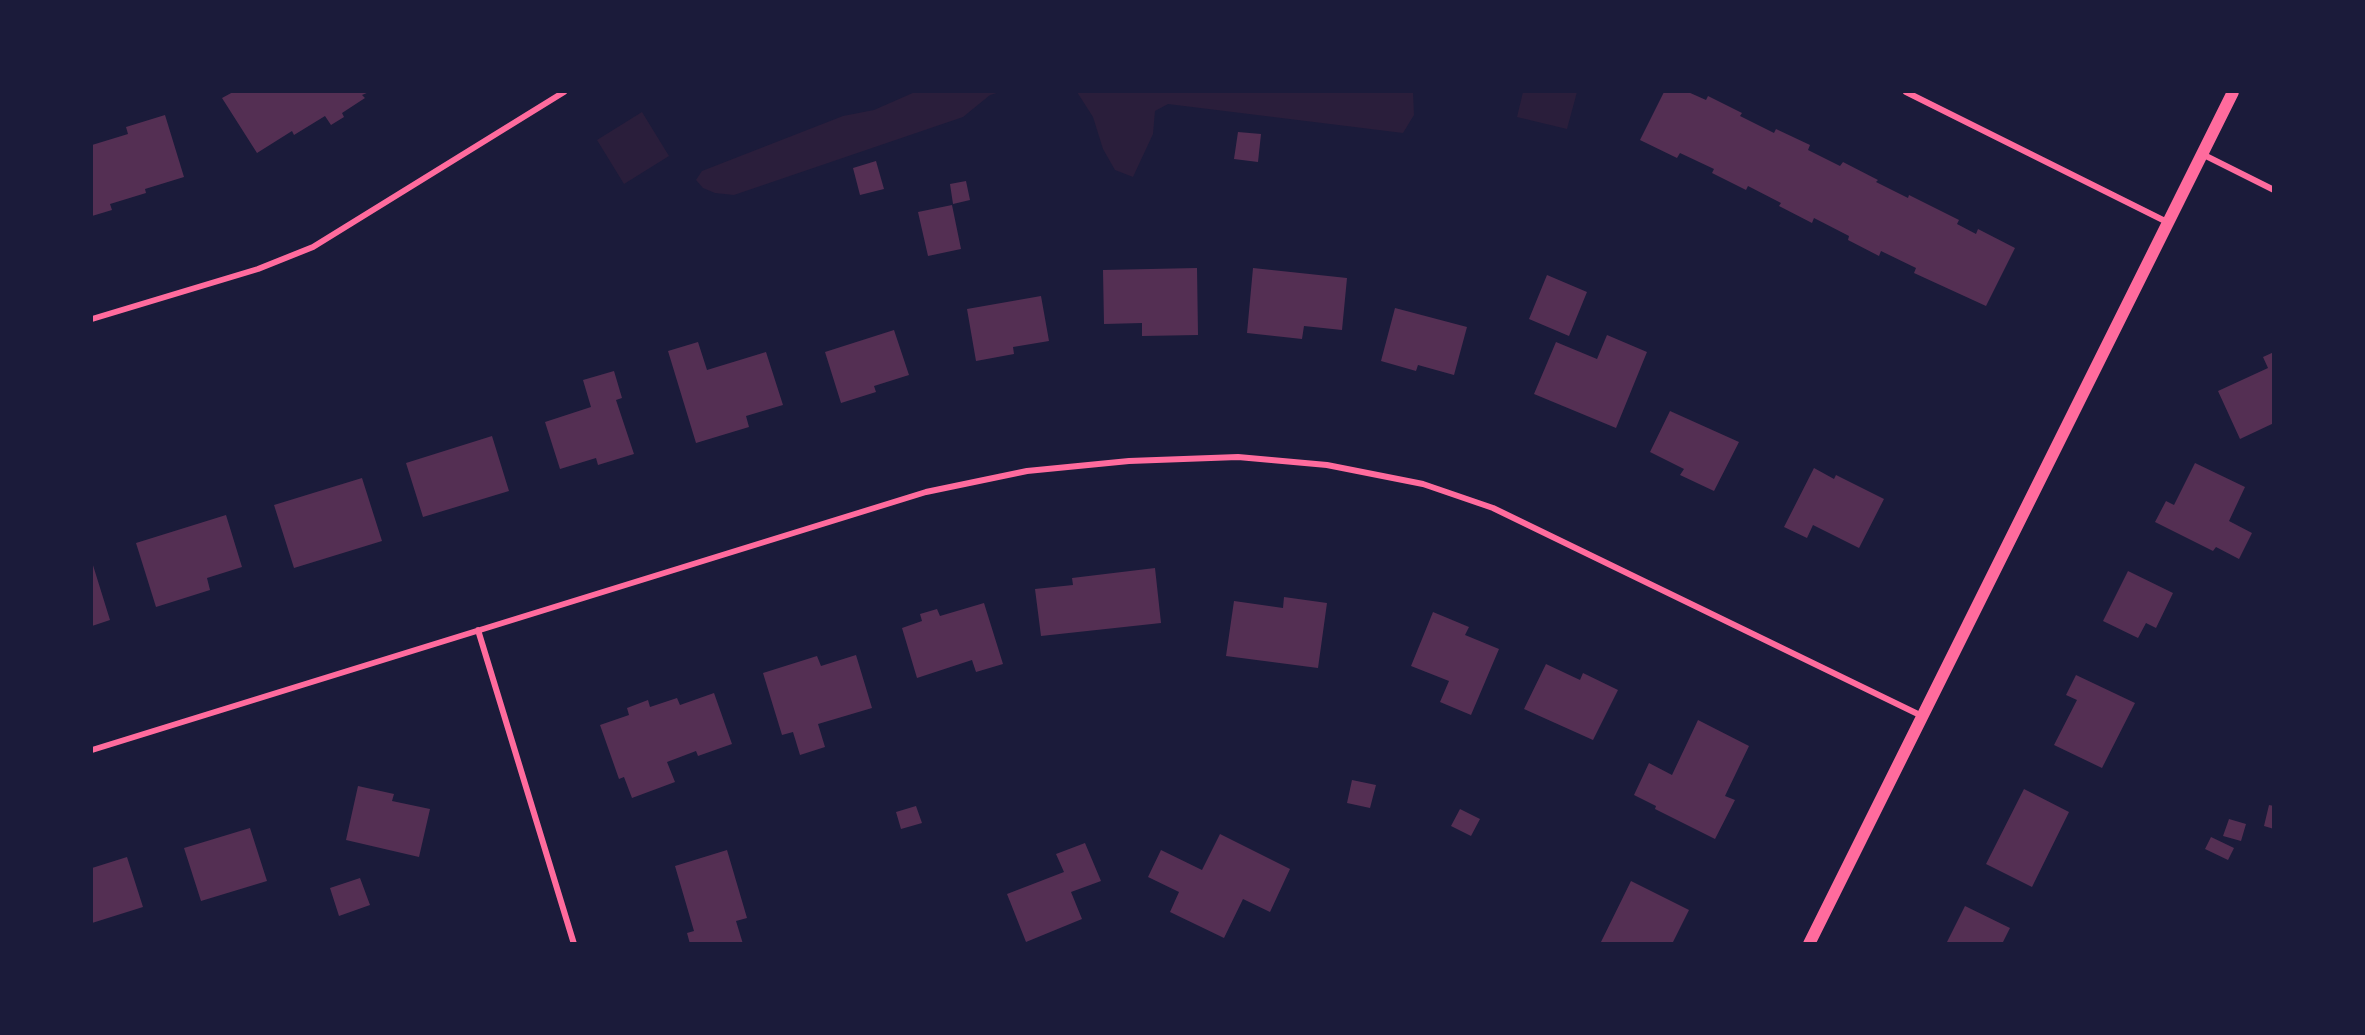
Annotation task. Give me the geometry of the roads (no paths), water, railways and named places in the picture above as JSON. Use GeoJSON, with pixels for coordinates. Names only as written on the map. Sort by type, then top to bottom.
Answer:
{"type":"FeatureCollection","features":[{"type":"Feature","properties":{"kind":"main road"},"geometry":{"type":"LineString","coordinates":[[1809,944],[2233,92]]}},
{"type":"Feature","properties":{"kind":"street"},"geometry":{"type":"LineString","coordinates":[[92,319],[258,269],[313,247],[564,92]]}},
{"type":"Feature","properties":{"kind":"street"},"geometry":{"type":"LineString","coordinates":[[1906,92],[2167,222]]}},
{"type":"Feature","properties":{"kind":"street"},"geometry":{"type":"LineString","coordinates":[[2202,154],[2274,190]]}},
{"type":"Feature","properties":{"kind":"street"},"geometry":{"type":"LineString","coordinates":[[92,750],[926,492],[1027,471],[1129,461],[1238,457],[1327,465],[1423,484],[1493,508],[1923,717]]}},
{"type":"Feature","properties":{"kind":"street"},"geometry":{"type":"LineString","coordinates":[[478,630],[574,944]]}}]}
